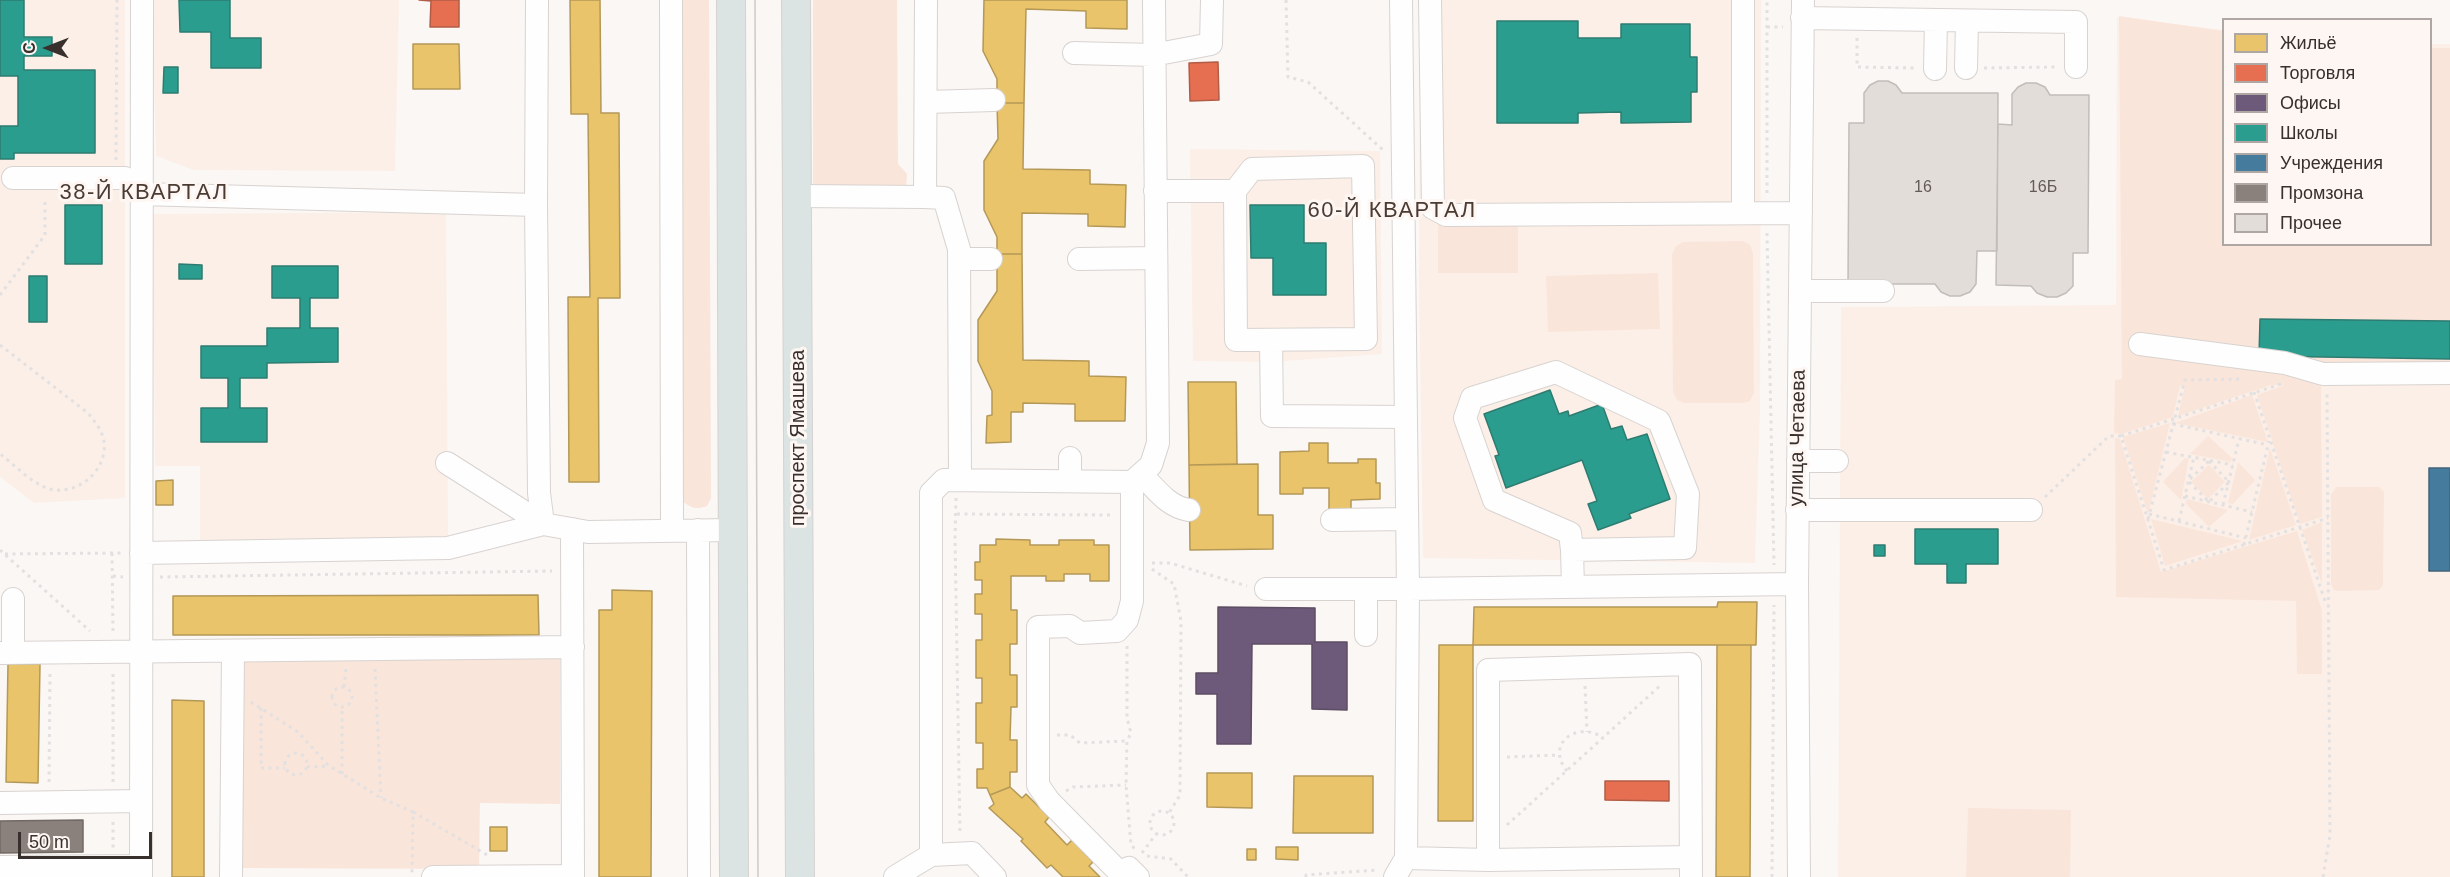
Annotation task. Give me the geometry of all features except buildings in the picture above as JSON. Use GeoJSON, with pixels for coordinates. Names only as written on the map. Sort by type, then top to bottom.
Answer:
{"type":"FeatureCollection","features":[{"type":"Feature","properties":{"kind":"main road"},"geometry":{"type":"LineString","coordinates":[[731,0],[734,877]]}},
{"type":"Feature","properties":{"kind":"main road","name":"проспект Ямашева"},"geometry":{"type":"LineString","coordinates":[[796,0],[800,877]]}},
{"type":"Feature","properties":{"kind":"street"},"geometry":{"type":"LineString","coordinates":[[0,867],[113,866],[141,872],[141,577],[134,553],[141,195],[142,0]]}},
{"type":"Feature","properties":{"kind":"street"},"geometry":{"type":"LineString","coordinates":[[537,0],[536,205],[539,493],[543,524]]}},
{"type":"Feature","properties":{"kind":"street"},"geometry":{"type":"LineString","coordinates":[[671,0],[672,530]]}},
{"type":"Feature","properties":{"kind":"street"},"geometry":{"type":"LineString","coordinates":[[925,197],[926,0]]}},
{"type":"Feature","properties":{"kind":"street"},"geometry":{"type":"LineString","coordinates":[[1123,875],[1049,801],[1038,785],[1038,627],[1070,626],[1080,633],[1117,631],[1126,620],[1132,601],[1132,515],[1137,478],[1151,465],[1158,443],[1154,0]]}},
{"type":"Feature","properties":{"kind":"street"},"geometry":{"type":"LineString","coordinates":[[1074,53],[1153,55],[1210,44],[1212,0]]}},
{"type":"Feature","properties":{"kind":"street"},"geometry":{"type":"LineString","coordinates":[[1401,0],[1408,589],[1400,868],[1488,851],[1691,867],[1690,664],[1488,670],[1488,851]]}},
{"type":"Feature","properties":{"kind":"street"},"geometry":{"type":"LineString","coordinates":[[1430,0],[1433,208],[1446,215],[1801,213]]}},
{"type":"Feature","properties":{"kind":"street"},"geometry":{"type":"LineString","coordinates":[[1743,0],[1743,212]]}},
{"type":"Feature","properties":{"kind":"street"},"geometry":{"type":"LineString","coordinates":[[1802,9],[1936,20],[1977,14],[2076,22],[2076,67]]}},
{"type":"Feature","properties":{"kind":"street","name":"улица Четаева"},"geometry":{"type":"LineString","coordinates":[[1798,877],[1786,584],[1797,510],[1802,9]]}},
{"type":"Feature","properties":{"kind":"street"},"geometry":{"type":"LineString","coordinates":[[1966,68],[1977,14]]}},
{"type":"Feature","properties":{"kind":"street"},"geometry":{"type":"LineString","coordinates":[[1935,69],[1936,20]]}},
{"type":"Feature","properties":{"kind":"street"},"geometry":{"type":"LineString","coordinates":[[926,102],[994,100]]}},
{"type":"Feature","properties":{"kind":"street"},"geometry":{"type":"LineString","coordinates":[[1363,166],[1366,339],[1236,340],[1235,191],[1252,169],[1363,166]]}},
{"type":"Feature","properties":{"kind":"street"},"geometry":{"type":"LineString","coordinates":[[13,178],[121,177]]}},
{"type":"Feature","properties":{"kind":"street"},"geometry":{"type":"LineString","coordinates":[[1155,191],[1235,191]]}},
{"type":"Feature","properties":{"kind":"street"},"geometry":{"type":"LineString","coordinates":[[141,195],[536,205]]}},
{"type":"Feature","properties":{"kind":"street"},"geometry":{"type":"LineString","coordinates":[[797,196],[944,198],[959,249],[958,487]]}},
{"type":"Feature","properties":{"kind":"street"},"geometry":{"type":"LineString","coordinates":[[1079,259],[1156,258]]}},
{"type":"Feature","properties":{"kind":"street"},"geometry":{"type":"LineString","coordinates":[[959,259],[991,259]]}},
{"type":"Feature","properties":{"kind":"street"},"geometry":{"type":"LineString","coordinates":[[1800,291],[1883,291]]}},
{"type":"Feature","properties":{"kind":"street"},"geometry":{"type":"LineString","coordinates":[[1271,340],[1272,416],[1406,417]]}},
{"type":"Feature","properties":{"kind":"street"},"geometry":{"type":"LineString","coordinates":[[2140,344],[2285,363],[2323,374],[2450,372]]}},
{"type":"Feature","properties":{"kind":"street"},"geometry":{"type":"LineString","coordinates":[[1572,550],[1685,548],[1688,494],[1659,421],[1556,372],[1472,398],[1465,418],[1494,500],[1570,533],[1573,587]]}},
{"type":"Feature","properties":{"kind":"street"},"geometry":{"type":"LineString","coordinates":[[1070,458],[1070,481]]}},
{"type":"Feature","properties":{"kind":"street"},"geometry":{"type":"LineString","coordinates":[[1798,461],[1837,461]]}},
{"type":"Feature","properties":{"kind":"street"},"geometry":{"type":"LineString","coordinates":[[447,463],[543,524],[588,532],[732,530]]}},
{"type":"Feature","properties":{"kind":"street"},"geometry":{"type":"LineString","coordinates":[[931,855],[931,493],[944,480],[958,487],[1137,478],[1176,508],[1189,510]]}},
{"type":"Feature","properties":{"kind":"street"},"geometry":{"type":"LineString","coordinates":[[1797,510],[2031,510]]}},
{"type":"Feature","properties":{"kind":"street"},"geometry":{"type":"LineString","coordinates":[[1332,520],[1407,519]]}},
{"type":"Feature","properties":{"kind":"street"},"geometry":{"type":"LineString","coordinates":[[134,553],[448,548],[543,524]]}},
{"type":"Feature","properties":{"kind":"street"},"geometry":{"type":"LineString","coordinates":[[433,877],[573,877],[572,529]]}},
{"type":"Feature","properties":{"kind":"street"},"geometry":{"type":"LineString","coordinates":[[698,530],[699,877]]}},
{"type":"Feature","properties":{"kind":"street"},"geometry":{"type":"LineString","coordinates":[[1266,589],[1786,584]]}},
{"type":"Feature","properties":{"kind":"street"},"geometry":{"type":"LineString","coordinates":[[1366,589],[1366,635]]}},
{"type":"Feature","properties":{"kind":"street"},"geometry":{"type":"LineString","coordinates":[[13,598],[7,653],[573,647]]}},
{"type":"Feature","properties":{"kind":"street"},"geometry":{"type":"LineString","coordinates":[[231,877],[233,652]]}},
{"type":"Feature","properties":{"kind":"street"},"geometry":{"type":"LineString","coordinates":[[0,803],[141,801]]}},
{"type":"Feature","properties":{"kind":"street"},"geometry":{"type":"LineString","coordinates":[[895,877],[931,855],[972,853],[995,877]]}},
{"type":"Feature","properties":{"kind":"path"},"geometry":{"type":"LineString","coordinates":[[117,0],[121,177]]}},
{"type":"Feature","properties":{"kind":"path"},"geometry":{"type":"LineString","coordinates":[[1286,0],[1288,77],[1308,82],[1402,168]]}},
{"type":"Feature","properties":{"kind":"path"},"geometry":{"type":"LineString","coordinates":[[1767,0],[1767,212],[1786,584],[1772,877]]}},
{"type":"Feature","properties":{"kind":"path"},"geometry":{"type":"LineString","coordinates":[[0,295],[45,235],[45,178]]}},
{"type":"Feature","properties":{"kind":"path"},"geometry":{"type":"LineString","coordinates":[[0,345],[88,413],[99,426],[104,442],[103,459],[95,474],[82,484],[66,490],[50,489],[35,481],[0,454]]}},
{"type":"Feature","properties":{"kind":"path"},"geometry":{"type":"LineString","coordinates":[[2148,520],[2185,380],[2252,379]]}},
{"type":"Feature","properties":{"kind":"path"},"geometry":{"type":"LineString","coordinates":[[2031,510],[2109,436],[2121,436],[2286,380],[2274,379]]}},
{"type":"Feature","properties":{"kind":"path"},"geometry":{"type":"LineString","coordinates":[[2323,877],[2330,835],[2327,391]]}},
{"type":"Feature","properties":{"kind":"path"},"geometry":{"type":"LineString","coordinates":[[2254,392],[2328,609]]}},
{"type":"Feature","properties":{"kind":"path"},"geometry":{"type":"LineString","coordinates":[[2173,424],[2268,445]]}},
{"type":"Feature","properties":{"kind":"path"},"geometry":{"type":"LineString","coordinates":[[2121,436],[2164,570],[2328,518]]}},
{"type":"Feature","properties":{"kind":"path"},"geometry":{"type":"LineString","coordinates":[[2223,505],[2239,439]]}},
{"type":"Feature","properties":{"kind":"path"},"geometry":{"type":"LineString","coordinates":[[2244,545],[2269,440]]}},
{"type":"Feature","properties":{"kind":"path"},"geometry":{"type":"LineString","coordinates":[[2166,452],[2233,465]]}},
{"type":"Feature","properties":{"kind":"path"},"geometry":{"type":"LineString","coordinates":[[2179,522],[2193,457]]}},
{"type":"Feature","properties":{"kind":"path"},"geometry":{"type":"LineString","coordinates":[[2188,481],[2209,461]]}},
{"type":"Feature","properties":{"kind":"path"},"geometry":{"type":"LineString","coordinates":[[2209,461],[2229,482]]}},
{"type":"Feature","properties":{"kind":"path"},"geometry":{"type":"LineString","coordinates":[[2188,481],[2209,502]]}},
{"type":"Feature","properties":{"kind":"path"},"geometry":{"type":"LineString","coordinates":[[2209,502],[2229,482]]}},
{"type":"Feature","properties":{"kind":"path"},"geometry":{"type":"LineString","coordinates":[[958,487],[956,514],[960,855]]}},
{"type":"Feature","properties":{"kind":"path"},"geometry":{"type":"LineString","coordinates":[[2185,496],[2252,512]]}},
{"type":"Feature","properties":{"kind":"path"},"geometry":{"type":"LineString","coordinates":[[956,514],[1132,515]]}},
{"type":"Feature","properties":{"kind":"path"},"geometry":{"type":"LineString","coordinates":[[2150,514],[2246,538]]}},
{"type":"Feature","properties":{"kind":"path"},"geometry":{"type":"LineString","coordinates":[[0,550],[113,653]]}},
{"type":"Feature","properties":{"kind":"path"},"geometry":{"type":"LineString","coordinates":[[112,553],[113,866]]}},
{"type":"Feature","properties":{"kind":"path"},"geometry":{"type":"LineString","coordinates":[[5,554],[134,553]]}},
{"type":"Feature","properties":{"kind":"path"},"geometry":{"type":"LineString","coordinates":[[1169,813],[1180,795],[1181,621],[1174,584],[1145,563],[1170,563],[1247,586],[1266,589]]}},
{"type":"Feature","properties":{"kind":"path"},"geometry":{"type":"LineString","coordinates":[[113,576],[572,571]]}},
{"type":"Feature","properties":{"kind":"path"},"geometry":{"type":"LineString","coordinates":[[1126,620],[1127,718],[1131,733],[1127,741],[1126,785],[1131,845],[1141,855],[1156,834]]}},
{"type":"Feature","properties":{"kind":"path"},"geometry":{"type":"LineString","coordinates":[[374,650],[381,798]]}},
{"type":"Feature","properties":{"kind":"path"},"geometry":{"type":"LineString","coordinates":[[49,802],[50,653]]}},
{"type":"Feature","properties":{"kind":"path"},"geometry":{"type":"LineString","coordinates":[[1488,851],[1567,771],[1683,665]]}},
{"type":"Feature","properties":{"kind":"path"},"geometry":{"type":"LineString","coordinates":[[1585,667],[1587,732]]}},
{"type":"Feature","properties":{"kind":"path"},"geometry":{"type":"LineString","coordinates":[[342,687],[351,692],[352,697],[347,706],[342,707],[333,702],[332,697],[337,688],[342,687]]}},
{"type":"Feature","properties":{"kind":"path"},"geometry":{"type":"LineString","coordinates":[[233,689],[298,732],[331,766],[342,774],[381,798],[413,812],[493,858],[494,877]]}},
{"type":"Feature","properties":{"kind":"path"},"geometry":{"type":"LineString","coordinates":[[342,707],[342,774]]}},
{"type":"Feature","properties":{"kind":"path"},"geometry":{"type":"LineString","coordinates":[[261,708],[261,768],[285,768]]}},
{"type":"Feature","properties":{"kind":"path"},"geometry":{"type":"LineString","coordinates":[[1567,771],[1559,756],[1561,743],[1568,736],[1577,732],[1587,732],[1598,734],[1603,738]]}},
{"type":"Feature","properties":{"kind":"path"},"geometry":{"type":"LineString","coordinates":[[1038,735],[1070,735],[1080,743],[1127,741]]}},
{"type":"Feature","properties":{"kind":"path"},"geometry":{"type":"LineString","coordinates":[[307,767],[305,757],[296,752],[287,756],[285,768],[290,774],[295,775],[307,767],[331,766]]}},
{"type":"Feature","properties":{"kind":"path"},"geometry":{"type":"LineString","coordinates":[[1488,757],[1559,756]]}},
{"type":"Feature","properties":{"kind":"path"},"geometry":{"type":"LineString","coordinates":[[1049,801],[1073,787],[1126,785]]}},
{"type":"Feature","properties":{"kind":"path"},"geometry":{"type":"LineString","coordinates":[[412,877],[413,812]]}},
{"type":"Feature","properties":{"kind":"path"},"geometry":{"type":"LineString","coordinates":[[1158,812],[1169,813],[1174,819],[1172,831],[1164,836],[1156,834],[1151,828],[1152,817],[1158,812]]}},
{"type":"Feature","properties":{"kind":"path"},"geometry":{"type":"LineString","coordinates":[[1143,853],[1150,858],[1172,859],[1188,877]]}},
{"type":"Feature","properties":{"kind":"path"},"geometry":{"type":"LineString","coordinates":[[1305,876],[1400,868]]}},
{"type":"Feature","properties":{"kind":"shaded area"},"geometry":{"type":"Polygon","coordinates":[[[0,0],[125,0],[125,498],[34,503],[0,477],[0,0]]]}},
{"type":"Feature","properties":{"kind":"shaded area"},"geometry":{"type":"Polygon","coordinates":[[[152,0],[399,0],[395,171],[194,170],[156,156],[152,0]]]}},
{"type":"Feature","properties":{"kind":"shaded area"},"geometry":{"type":"Polygon","coordinates":[[[679,0],[709,0],[711,498],[707,506],[697,508],[683,502],[679,0]]]}},
{"type":"Feature","properties":{"kind":"shaded area"},"geometry":{"type":"Polygon","coordinates":[[[813,0],[897,0],[898,164],[907,174],[906,190],[813,189],[813,0]]]}},
{"type":"Feature","properties":{"kind":"shaded area"},"geometry":{"type":"Polygon","coordinates":[[[1420,0],[1761,0],[1760,408],[1755,563],[1423,558],[1419,283],[1420,0]]]}},
{"type":"Feature","properties":{"kind":"shaded area"},"geometry":{"type":"Polygon","coordinates":[[[2119,16],[2222,31],[2222,246],[2432,246],[2432,48],[2450,48],[2450,366],[2321,385],[2322,517],[2300,524],[2257,395],[2285,385],[2271,385],[2178,416],[2185,386],[2180,386],[2173,417],[2121,434],[2114,433],[2115,380],[2122,379],[2119,16]]]}},
{"type":"Feature","properties":{"kind":"shaded area"},"geometry":{"type":"Polygon","coordinates":[[[2117,17],[2222,30],[2222,246],[2432,246],[2432,44],[2450,44],[2450,877],[1838,877],[1841,307],[2116,305],[2117,17]]]}},
{"type":"Feature","properties":{"kind":"shaded area"},"geometry":{"type":"Polygon","coordinates":[[[1190,149],[1380,151],[1382,354],[1271,362],[1193,361],[1190,149]]]}},
{"type":"Feature","properties":{"kind":"shaded area"},"geometry":{"type":"Polygon","coordinates":[[[446,212],[448,543],[200,544],[200,466],[155,466],[153,214],[446,212]]]}},
{"type":"Feature","properties":{"kind":"shaded area"},"geometry":{"type":"Polygon","coordinates":[[[1438,225],[1518,225],[1518,273],[1438,273],[1438,225]]]}},
{"type":"Feature","properties":{"kind":"shaded area"},"geometry":{"type":"Polygon","coordinates":[[[1743,241],[1750,245],[1753,253],[1754,393],[1750,401],[1743,403],[1685,403],[1677,400],[1673,391],[1672,254],[1676,246],[1683,242],[1743,241]]]}},
{"type":"Feature","properties":{"kind":"shaded area"},"geometry":{"type":"Polygon","coordinates":[[[1658,273],[1660,329],[1548,332],[1546,276],[1658,273]]]}},
{"type":"Feature","properties":{"kind":"shaded area"},"geometry":{"type":"Polygon","coordinates":[[[2252,395],[2268,442],[2175,423],[2252,395]]]}},
{"type":"Feature","properties":{"kind":"shaded area"},"geometry":{"type":"Polygon","coordinates":[[[2170,423],[2148,514],[2123,437],[2170,423]]]}},
{"type":"Feature","properties":{"kind":"shaded area"},"geometry":{"type":"Polygon","coordinates":[[[2208,436],[2232,458],[2231,462],[2190,454],[2208,436]]]}},
{"type":"Feature","properties":{"kind":"shaded area"},"geometry":{"type":"Polygon","coordinates":[[[2115,438],[2120,439],[2161,572],[2297,531],[2322,611],[2322,674],[2297,674],[2296,601],[2116,597],[2115,438]]]}},
{"type":"Feature","properties":{"kind":"shaded area"},"geometry":{"type":"Polygon","coordinates":[[[2270,448],[2296,525],[2249,540],[2270,448]]]}},
{"type":"Feature","properties":{"kind":"shaded area"},"geometry":{"type":"Polygon","coordinates":[[[2185,458],[2189,459],[2181,500],[2163,482],[2185,458]]]}},
{"type":"Feature","properties":{"kind":"shaded area"},"geometry":{"type":"Polygon","coordinates":[[[2238,462],[2255,480],[2233,504],[2228,503],[2238,462]]]}},
{"type":"Feature","properties":{"kind":"shaded area"},"geometry":{"type":"Polygon","coordinates":[[[2209,465],[2225,482],[2208,499],[2191,482],[2209,465]]]}},
{"type":"Feature","properties":{"kind":"shaded area"},"geometry":{"type":"Polygon","coordinates":[[[2336,487],[2379,487],[2384,492],[2383,585],[2379,590],[2338,591],[2334,590],[2331,584],[2331,495],[2336,487]]]}},
{"type":"Feature","properties":{"kind":"shaded area"},"geometry":{"type":"Polygon","coordinates":[[[2187,499],[2228,510],[2209,527],[2186,504],[2187,499]]]}},
{"type":"Feature","properties":{"kind":"shaded area"},"geometry":{"type":"Polygon","coordinates":[[[2151,519],[2243,541],[2165,566],[2151,519]]]}},
{"type":"Feature","properties":{"kind":"shaded area"},"geometry":{"type":"Polygon","coordinates":[[[2322,522],[2322,584],[2302,530],[2322,522]]]}},
{"type":"Feature","properties":{"kind":"shaded area"},"geometry":{"type":"Polygon","coordinates":[[[240,653],[560,654],[560,804],[480,803],[479,869],[239,868],[240,653]]]}},
{"type":"Feature","properties":{"kind":"shaded area"},"geometry":{"type":"Polygon","coordinates":[[[1968,808],[2071,810],[2070,877],[1966,877],[1968,808]]]}},
{"type":"Feature","properties":{"kind":"tram line"},"geometry":{"type":"LineString","coordinates":[[755,0],[758,877]]}},
{"type":"Feature","properties":{"kind":"district","name":"38-Й КВАРТАЛ"},"geometry":{"type":"Point","coordinates":[144,193]}},
{"type":"Feature","properties":{"kind":"district","name":"60-Й КВАРТАЛ"},"geometry":{"type":"Point","coordinates":[1392,211]}}]}
